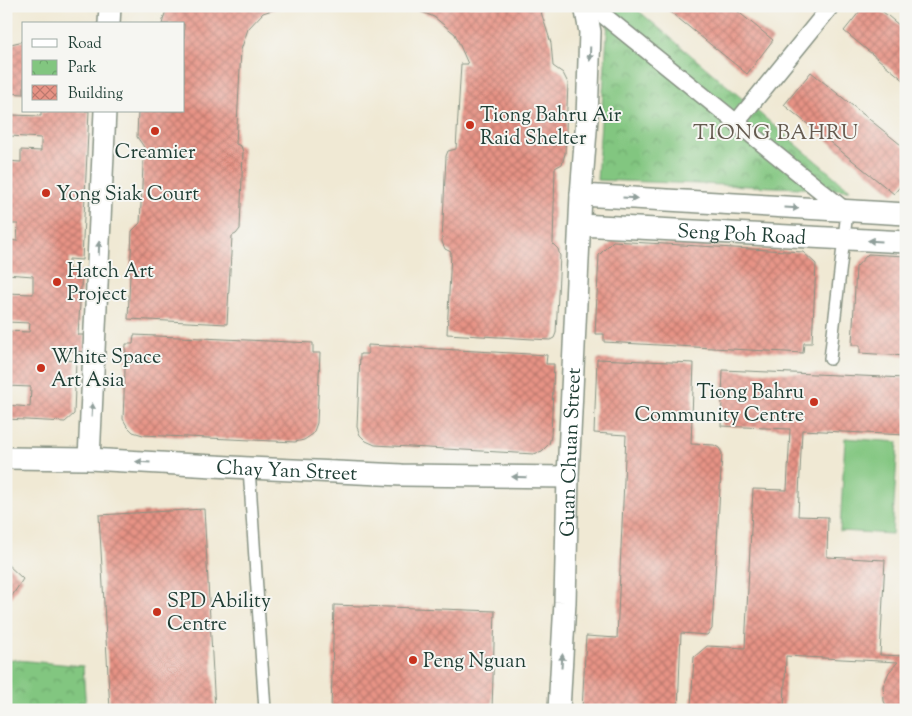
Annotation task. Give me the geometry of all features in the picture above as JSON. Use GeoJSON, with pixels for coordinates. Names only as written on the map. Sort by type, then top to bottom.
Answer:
{"type":"FeatureCollection","features":[{"type":"Feature","properties":{"kind":"street"},"geometry":{"type":"LineString","coordinates":[[109,22],[110,6]]}},
{"type":"Feature","properties":{"kind":"street","name":"Guan Chuan Street"},"geometry":{"type":"LineString","coordinates":[[559,710],[566,602],[568,477],[581,195],[587,118],[590,32],[585,6]]}},
{"type":"Feature","properties":{"kind":"street"},"geometry":{"type":"LineString","coordinates":[[592,6],[847,212]]}},
{"type":"Feature","properties":{"kind":"street"},"geometry":{"type":"LineString","coordinates":[[736,123],[831,6]]}},
{"type":"Feature","properties":{"kind":"street"},"geometry":{"type":"LineString","coordinates":[[90,459],[105,112]]}},
{"type":"Feature","properties":{"kind":"street","name":"Seng Poh Road"},"geometry":{"type":"LineString","coordinates":[[581,195],[906,214]]}},
{"type":"Feature","properties":{"kind":"street","name":"Seng Poh Road"},"geometry":{"type":"LineString","coordinates":[[580,225],[906,242]]}},
{"type":"Feature","properties":{"kind":"street","name":"Chay Yan Street"},"geometry":{"type":"LineString","coordinates":[[6,458],[90,459],[402,475],[568,477]]}},
{"type":"Feature","properties":{"kind":"lane"},"geometry":{"type":"LineString","coordinates":[[830,360],[847,212]]}},
{"type":"Feature","properties":{"kind":"lane"},"geometry":{"type":"LineString","coordinates":[[249,468],[265,710]]}},
{"type":"Feature","properties":{"kind":"green space"},"geometry":{"type":"Polygon","coordinates":[[[609,6],[633,6],[850,190],[597,180],[609,6]]]}},
{"type":"Feature","properties":{"kind":"green space"},"geometry":{"type":"Polygon","coordinates":[[[845,438],[898,442],[892,534],[840,531],[845,438]]]}},
{"type":"Feature","properties":{"kind":"green space"},"geometry":{"type":"Polygon","coordinates":[[[6,659],[83,666],[86,710],[6,710],[6,659]]]}},
{"type":"Feature","properties":{"kind":"building"},"geometry":{"type":"Polygon","coordinates":[[[167,6],[284,6],[263,13],[248,29],[241,50],[236,144],[241,146],[243,152],[240,229],[232,236],[227,324],[128,319],[132,231],[140,223],[144,147],[137,137],[138,112],[185,112],[185,22],[163,22],[167,6]]]}},
{"type":"Feature","properties":{"kind":"building"},"geometry":{"type":"Polygon","coordinates":[[[408,6],[539,6],[551,43],[553,66],[563,73],[568,83],[565,154],[562,164],[555,168],[553,244],[558,249],[560,256],[556,333],[554,338],[550,340],[447,334],[451,252],[445,249],[442,242],[446,156],[448,151],[456,149],[461,64],[468,64],[455,34],[434,17],[408,6]]]}},
{"type":"Feature","properties":{"kind":"building"},"geometry":{"type":"Polygon","coordinates":[[[663,6],[731,6],[773,40],[747,74],[663,6]]]}},
{"type":"Feature","properties":{"kind":"building"},"geometry":{"type":"Polygon","coordinates":[[[864,6],[876,6],[906,31],[906,82],[844,31],[864,6]]]}},
{"type":"Feature","properties":{"kind":"building"},"geometry":{"type":"Polygon","coordinates":[[[22,41],[22,94],[6,93],[6,45],[22,41]]]}},
{"type":"Feature","properties":{"kind":"building"},"geometry":{"type":"Polygon","coordinates":[[[811,72],[906,149],[906,179],[894,194],[784,105],[811,72]]]}},
{"type":"Feature","properties":{"kind":"building"},"geometry":{"type":"Polygon","coordinates":[[[41,112],[89,112],[82,260],[69,259],[69,271],[82,272],[78,335],[85,335],[85,352],[64,351],[63,360],[76,361],[74,414],[65,422],[6,419],[6,405],[30,407],[31,387],[6,386],[6,331],[29,332],[30,323],[6,322],[6,293],[33,294],[33,276],[6,274],[7,240],[17,241],[18,224],[6,224],[6,161],[21,162],[21,150],[41,151],[41,138],[10,136],[10,127],[6,127],[6,123],[12,123],[12,115],[41,116],[41,112]]]}},
{"type":"Feature","properties":{"kind":"building"},"geometry":{"type":"Polygon","coordinates":[[[613,241],[803,252],[816,264],[812,343],[804,343],[803,353],[604,342],[604,334],[595,334],[599,255],[613,241]]]}},
{"type":"Feature","properties":{"kind":"building"},"geometry":{"type":"Polygon","coordinates":[[[868,254],[906,256],[906,356],[860,353],[860,345],[852,345],[856,267],[868,254]]]}},
{"type":"Feature","properties":{"kind":"building"},"geometry":{"type":"Polygon","coordinates":[[[134,335],[313,343],[313,353],[320,353],[317,423],[313,434],[304,440],[295,442],[143,435],[133,432],[123,419],[126,344],[133,344],[134,335]]]}},
{"type":"Feature","properties":{"kind":"building"},"geometry":{"type":"Polygon","coordinates":[[[368,345],[547,355],[546,364],[554,364],[549,444],[542,451],[534,454],[375,445],[366,441],[360,435],[357,427],[360,354],[368,354],[368,345]]]}},
{"type":"Feature","properties":{"kind":"building"},"geometry":{"type":"Polygon","coordinates":[[[597,359],[694,363],[691,444],[714,445],[722,453],[712,629],[707,635],[681,633],[678,710],[582,710],[586,636],[617,638],[626,435],[594,433],[597,359]]]}},
{"type":"Feature","properties":{"kind":"building"},"geometry":{"type":"Polygon","coordinates":[[[723,370],[906,378],[906,435],[802,430],[798,516],[828,517],[827,557],[885,560],[880,655],[906,656],[906,710],[888,710],[884,701],[883,686],[889,672],[898,662],[786,656],[784,710],[695,710],[691,707],[694,657],[707,646],[745,648],[753,489],[787,490],[790,429],[721,426],[723,370]]]}},
{"type":"Feature","properties":{"kind":"building","name":"SPD Ability Centre"},"geometry":{"type":"Polygon","coordinates":[[[204,509],[215,710],[110,710],[99,515],[204,509]]]}},
{"type":"Feature","properties":{"kind":"building"},"geometry":{"type":"Polygon","coordinates":[[[6,563],[23,579],[6,605],[6,563]]]}},
{"type":"Feature","properties":{"kind":"building","name":"Peng Nguan"},"geometry":{"type":"Polygon","coordinates":[[[334,605],[495,611],[492,710],[331,710],[334,605]]]}},
{"type":"Feature","properties":{"kind":"place","name":"Tiong Bahru Air Raid Shelter"},"geometry":{"type":"Point","coordinates":[470,125]}},
{"type":"Feature","properties":{"kind":"place","name":"Creamier"},"geometry":{"type":"Point","coordinates":[155,131]}},
{"type":"Feature","properties":{"kind":"place","name":"Yong Siak Court"},"geometry":{"type":"Point","coordinates":[46,193]}},
{"type":"Feature","properties":{"kind":"place","name":"Hatch Art Project"},"geometry":{"type":"Point","coordinates":[57,282]}},
{"type":"Feature","properties":{"kind":"place","name":"White Space Art Asia"},"geometry":{"type":"Point","coordinates":[41,368]}},
{"type":"Feature","properties":{"kind":"place","name":"Tiong Bahru Community Centre"},"geometry":{"type":"Point","coordinates":[814,402]}},
{"type":"Feature","properties":{"kind":"place","name":"SPD Ability Centre"},"geometry":{"type":"Point","coordinates":[157,612]}},
{"type":"Feature","properties":{"kind":"place","name":"Peng Nguan"},"geometry":{"type":"Point","coordinates":[413,660]}},
{"type":"Feature","properties":{"kind":"district","name":"TIONG BAHRU"},"geometry":{"type":"Point","coordinates":[776,132]}}]}
